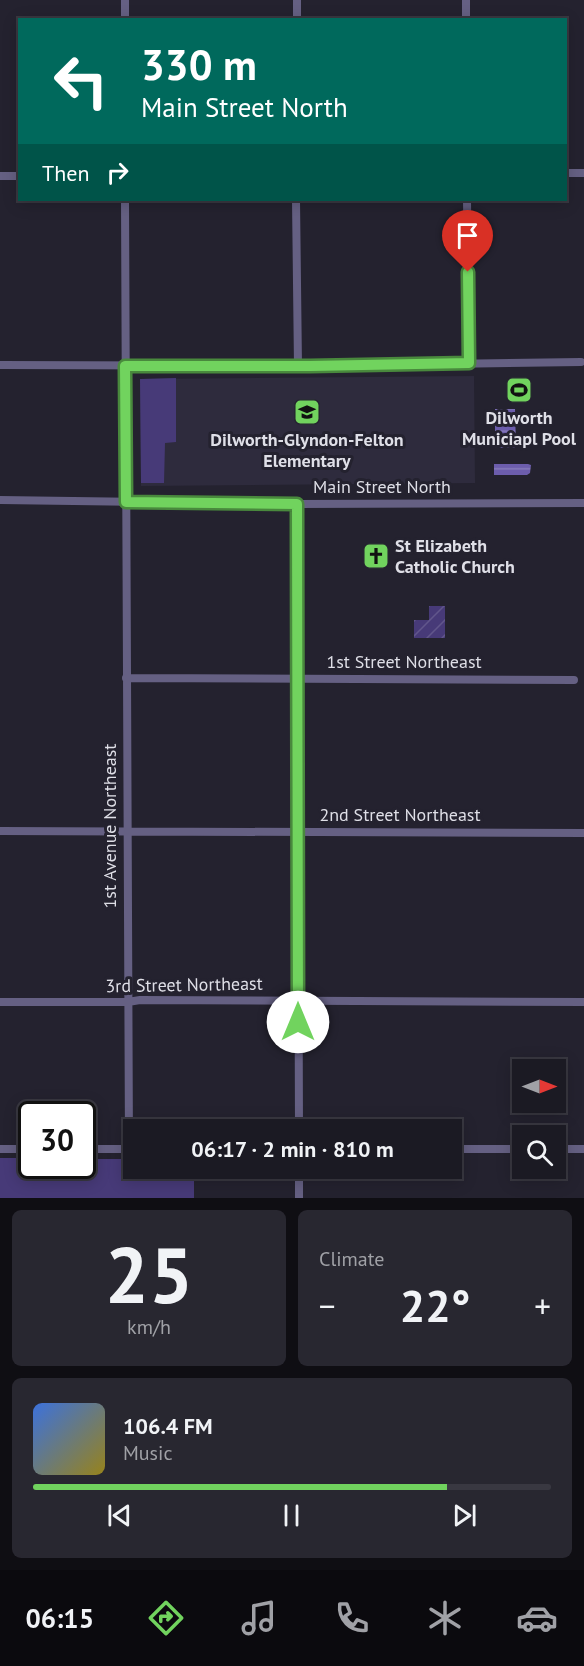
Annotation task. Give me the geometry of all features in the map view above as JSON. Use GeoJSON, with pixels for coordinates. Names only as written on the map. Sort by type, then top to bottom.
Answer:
{"type":"FeatureCollection","features":[{"type":"Feature","properties":{"kind":"street"},"geometry":{"type":"LineString","coordinates":[[125,0],[125,18]]}},
{"type":"Feature","properties":{"kind":"street"},"geometry":{"type":"LineString","coordinates":[[297,0],[297,18]]}},
{"type":"Feature","properties":{"kind":"street"},"geometry":{"type":"LineString","coordinates":[[466,0],[466,18]]}},
{"type":"Feature","properties":{"kind":"street"},"geometry":{"type":"LineString","coordinates":[[567,173],[584,173]]}},
{"type":"Feature","properties":{"kind":"street"},"geometry":{"type":"LineString","coordinates":[[0,176],[18,176]]}},
{"type":"Feature","properties":{"kind":"street","name":"1st Avenue Northeast"},"geometry":{"type":"LineString","coordinates":[[125,201],[130,1119]]}},
{"type":"Feature","properties":{"kind":"street"},"geometry":{"type":"LineString","coordinates":[[296,201],[298,366]]}},
{"type":"Feature","properties":{"kind":"street"},"geometry":{"type":"LineString","coordinates":[[467,201],[469,363]]}},
{"type":"Feature","properties":{"kind":"street"},"geometry":{"type":"LineString","coordinates":[[0,365],[298,366],[581,362]]}},
{"type":"Feature","properties":{"kind":"street","name":"Main Street North"},"geometry":{"type":"LineString","coordinates":[[0,500],[297,504],[584,503]]}},
{"type":"Feature","properties":{"kind":"street"},"geometry":{"type":"LineString","coordinates":[[297,504],[299,1119]]}},
{"type":"Feature","properties":{"kind":"street","name":"1st Street Northeast"},"geometry":{"type":"LineString","coordinates":[[126,678],[574,680]]}},
{"type":"Feature","properties":{"kind":"street","name":"2nd Street Northeast"},"geometry":{"type":"LineString","coordinates":[[0,831],[584,832]]}},
{"type":"Feature","properties":{"kind":"street","name":"3rd Street Northeast"},"geometry":{"type":"LineString","coordinates":[[0,1002],[128,1002],[140,1000],[584,1002]]}},
{"type":"Feature","properties":{"kind":"street"},"geometry":{"type":"LineString","coordinates":[[0,1149],[18,1149]]}},
{"type":"Feature","properties":{"kind":"street"},"geometry":{"type":"LineString","coordinates":[[96,1149],[123,1149]]}},
{"type":"Feature","properties":{"kind":"street"},"geometry":{"type":"LineString","coordinates":[[462,1149],[512,1149]]}},
{"type":"Feature","properties":{"kind":"street"},"geometry":{"type":"LineString","coordinates":[[566,1149],[584,1149]]}},
{"type":"Feature","properties":{"kind":"street"},"geometry":{"type":"LineString","coordinates":[[299,1179],[299,1198]]}},
{"type":"Feature","properties":{"kind":"shaded area","name":"Dilworth-Glyndon-Felton Elementary"},"geometry":{"type":"Polygon","coordinates":[[[474,376],[475,483],[141,486],[140,379],[474,376]]]}},
{"type":"Feature","properties":{"kind":"shaded area"},"geometry":{"type":"Polygon","coordinates":[[[176,378],[176,442],[165,443],[164,483],[141,483],[140,379],[176,378]]]}},
{"type":"Feature","properties":{"kind":"shaded area"},"geometry":{"type":"Polygon","coordinates":[[[495,409],[515,409],[516,448],[495,448],[495,409]]]}},
{"type":"Feature","properties":{"kind":"shaded area"},"geometry":{"type":"Polygon","coordinates":[[[494,464],[528,464],[531,465],[530,473],[527,475],[494,475],[494,464]]]}},
{"type":"Feature","properties":{"kind":"shaded area"},"geometry":{"type":"Polygon","coordinates":[[[429,606],[445,606],[445,638],[414,638],[414,620],[429,620],[429,606]]]}},
{"type":"Feature","properties":{"kind":"shaded area"},"geometry":{"type":"Polygon","coordinates":[[[0,1158],[18,1158],[18,1179],[96,1179],[96,1159],[123,1159],[123,1179],[194,1179],[194,1198],[0,1198],[0,1158]]]}},
{"type":"Feature","properties":{"kind":"place","name":"Dilworth Municiapl Pool"},"geometry":{"type":"Point","coordinates":[519,390]}},
{"type":"Feature","properties":{"kind":"place","name":"Dilworth-Glyndon-Felton Elementary"},"geometry":{"type":"Point","coordinates":[307,412]}},
{"type":"Feature","properties":{"kind":"place","name":"St Elizabeth Catholic Church"},"geometry":{"type":"Point","coordinates":[376,556]}},
{"type":"Feature","properties":{"kind":"route"},"geometry":{"type":"LineString","coordinates":[[298,1022],[297,504],[126,502],[125,366],[469,363],[468,272]]}}]}
